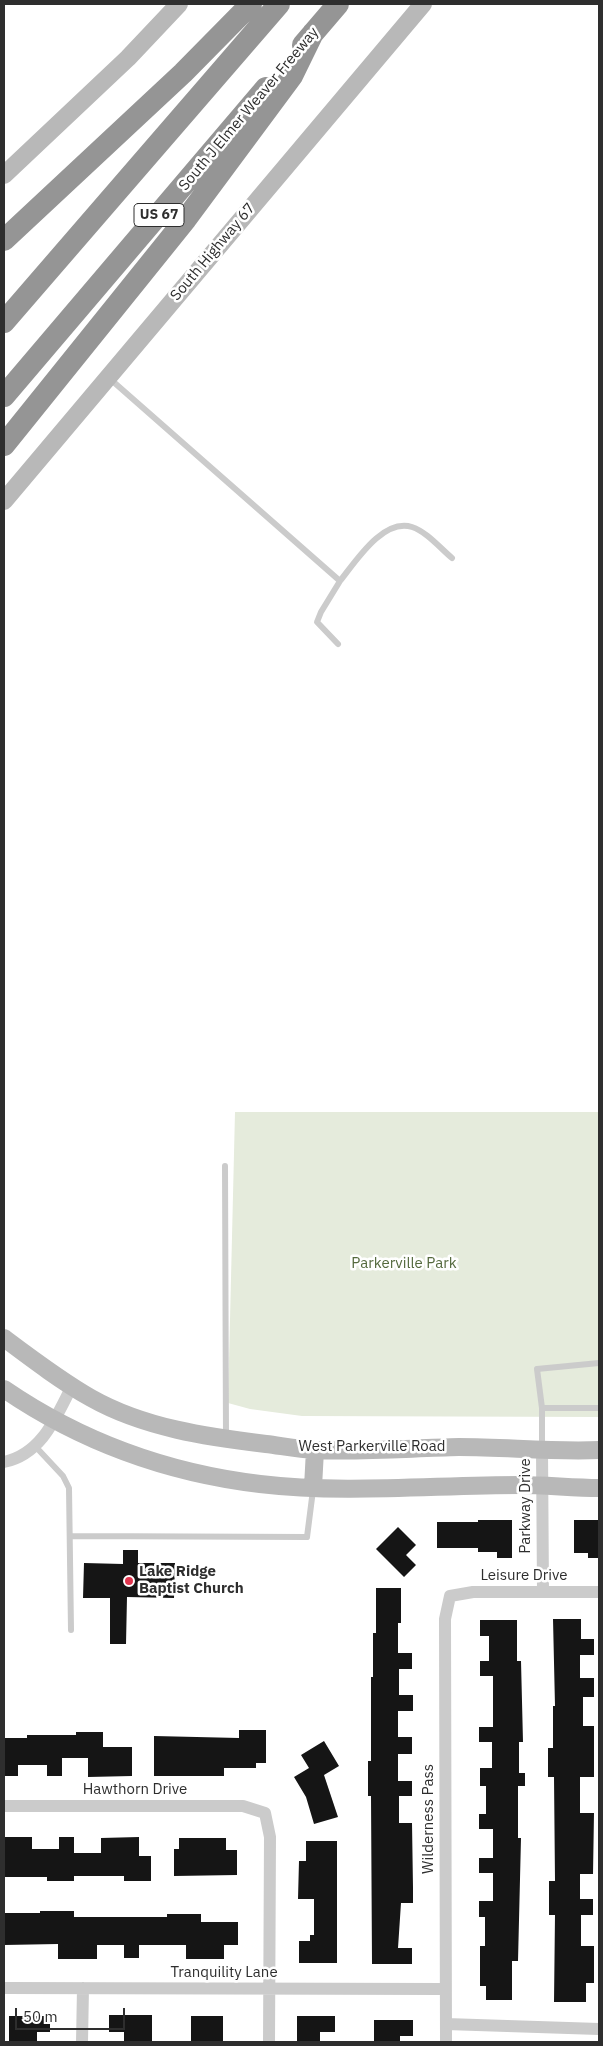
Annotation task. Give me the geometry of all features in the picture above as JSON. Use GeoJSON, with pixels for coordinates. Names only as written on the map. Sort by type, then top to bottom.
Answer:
{"type":"FeatureCollection","features":[{"type":"Feature","properties":{"kind":"highway"},"geometry":{"type":"LineString","coordinates":[[4,240],[183,73],[251,4]]}},
{"type":"Feature","properties":{"kind":"highway","name":"US 67"},"geometry":{"type":"LineString","coordinates":[[4,322],[279,4]]}},
{"type":"Feature","properties":{"kind":"highway","name":"South J Elmer Weaver Freeway"},"geometry":{"type":"LineString","coordinates":[[4,396],[338,4]]}},
{"type":"Feature","properties":{"kind":"highway"},"geometry":{"type":"LineString","coordinates":[[4,445],[186,219],[292,76],[313,33]]}},
{"type":"Feature","properties":{"kind":"main road"},"geometry":{"type":"LineString","coordinates":[[4,175],[128,58],[179,4]]}},
{"type":"Feature","properties":{"kind":"main road","name":"South Highway 67"},"geometry":{"type":"LineString","coordinates":[[4,501],[423,4]]}},
{"type":"Feature","properties":{"kind":"main road","name":"West Parkerville Road"},"geometry":{"type":"LineString","coordinates":[[4,1338],[92,1399],[130,1415],[166,1427],[226,1439],[315,1450],[462,1447],[599,1450]]}},
{"type":"Feature","properties":{"kind":"main road"},"geometry":{"type":"LineString","coordinates":[[4,1389],[54,1419],[123,1452],[166,1466],[205,1475],[261,1484],[313,1487],[522,1485],[599,1488]]}},
{"type":"Feature","properties":{"kind":"main road"},"geometry":{"type":"LineString","coordinates":[[313,1487],[315,1450]]}},
{"type":"Feature","properties":{"kind":"street"},"geometry":{"type":"LineString","coordinates":[[4,1462],[13,1460],[35,1446],[44,1437],[72,1386]]}},
{"type":"Feature","properties":{"kind":"street","name":"Parkway Drive"},"geometry":{"type":"LineString","coordinates":[[542,1450],[543,1592]]}},
{"type":"Feature","properties":{"kind":"street","name":"Leisure Drive"},"geometry":{"type":"LineString","coordinates":[[450,1596],[474,1592],[599,1592]]}},
{"type":"Feature","properties":{"kind":"street","name":"Wilderness Pass"},"geometry":{"type":"LineString","coordinates":[[446,2042],[445,1619],[450,1596]]}},
{"type":"Feature","properties":{"kind":"street","name":"Hawthorn Drive"},"geometry":{"type":"LineString","coordinates":[[4,1806],[243,1806],[265,1813],[270,1837],[268,1989]]}},
{"type":"Feature","properties":{"kind":"street","name":"Tranquility Lane"},"geometry":{"type":"LineString","coordinates":[[4,1988],[445,1989]]}},
{"type":"Feature","properties":{"kind":"street"},"geometry":{"type":"LineString","coordinates":[[82,1988],[82,2042]]}},
{"type":"Feature","properties":{"kind":"street"},"geometry":{"type":"LineString","coordinates":[[268,1989],[269,2042]]}},
{"type":"Feature","properties":{"kind":"street"},"geometry":{"type":"LineString","coordinates":[[446,2024],[599,2029]]}},
{"type":"Feature","properties":{"kind":"lane"},"geometry":{"type":"LineString","coordinates":[[108,377],[340,580]]}},
{"type":"Feature","properties":{"kind":"lane"},"geometry":{"type":"LineString","coordinates":[[338,644],[317,622],[321,612],[340,580],[367,548],[387,529],[399,526],[412,527],[424,534],[452,558]]}},
{"type":"Feature","properties":{"kind":"lane"},"geometry":{"type":"LineString","coordinates":[[225,1166],[226,1439]]}},
{"type":"Feature","properties":{"kind":"lane"},"geometry":{"type":"LineString","coordinates":[[542,1450],[542,1408],[537,1369],[599,1363]]}},
{"type":"Feature","properties":{"kind":"lane"},"geometry":{"type":"LineString","coordinates":[[542,1408],[599,1408]]}},
{"type":"Feature","properties":{"kind":"lane"},"geometry":{"type":"LineString","coordinates":[[35,1446],[63,1476],[70,1488],[70,1630]]}},
{"type":"Feature","properties":{"kind":"lane"},"geometry":{"type":"LineString","coordinates":[[70,1536],[306,1537],[313,1487]]}},
{"type":"Feature","properties":{"kind":"green space","name":"Parkerville Park"},"geometry":{"type":"Polygon","coordinates":[[[235,1112],[599,1112],[599,1417],[302,1416],[250,1409],[228,1403],[235,1112]]]}},
{"type":"Feature","properties":{"kind":"building"},"geometry":{"type":"Polygon","coordinates":[[[478,1520],[512,1520],[512,1558],[497,1558],[497,1552],[478,1552],[478,1548],[437,1548],[437,1522],[478,1522],[478,1520]]]}},
{"type":"Feature","properties":{"kind":"building"},"geometry":{"type":"Polygon","coordinates":[[[574,1520],[599,1520],[599,1558],[588,1558],[588,1553],[574,1553],[574,1520]]]}},
{"type":"Feature","properties":{"kind":"building"},"geometry":{"type":"Polygon","coordinates":[[[398,1527],[416,1545],[406,1555],[416,1565],[404,1577],[376,1549],[398,1527]]]}},
{"type":"Feature","properties":{"kind":"building","name":"Lake Ridge Baptist Church"},"geometry":{"type":"Polygon","coordinates":[[[123,1550],[138,1550],[138,1563],[175,1563],[174,1598],[127,1597],[126,1644],[110,1644],[110,1598],[83,1598],[84,1563],[123,1564],[123,1550]]]}},
{"type":"Feature","properties":{"kind":"building"},"geometry":{"type":"Polygon","coordinates":[[[376,1588],[401,1588],[401,1623],[398,1623],[398,1653],[412,1653],[412,1669],[399,1669],[399,1695],[413,1695],[413,1711],[398,1711],[398,1737],[412,1737],[412,1754],[398,1754],[398,1781],[412,1781],[412,1796],[399,1796],[399,1823],[412,1823],[413,1903],[401,1903],[398,1948],[412,1948],[412,1964],[372,1964],[371,1796],[368,1796],[368,1761],[371,1761],[371,1677],[373,1677],[373,1633],[376,1633],[376,1588]]]}},
{"type":"Feature","properties":{"kind":"building"},"geometry":{"type":"Polygon","coordinates":[[[553,1619],[581,1619],[581,1639],[594,1639],[594,1655],[580,1655],[580,1678],[594,1678],[594,1697],[583,1697],[583,1726],[594,1726],[594,1777],[580,1777],[580,1813],[594,1813],[593,1874],[580,1874],[580,1899],[593,1899],[593,1915],[581,1915],[581,1946],[594,1946],[594,1983],[586,1983],[586,2002],[554,2002],[555,1915],[549,1915],[549,1881],[555,1881],[554,1777],[548,1777],[548,1748],[553,1748],[553,1706],[555,1706],[553,1619]]]}},
{"type":"Feature","properties":{"kind":"building"},"geometry":{"type":"Polygon","coordinates":[[[480,1620],[517,1620],[517,1661],[521,1661],[523,1742],[519,1742],[519,1773],[525,1773],[525,1786],[518,1786],[518,1838],[521,1838],[518,1961],[512,1961],[512,2000],[486,2000],[486,1986],[480,1986],[480,1946],[485,1946],[485,1917],[479,1917],[479,1901],[493,1901],[493,1873],[479,1873],[479,1858],[493,1858],[493,1829],[479,1829],[479,1814],[486,1814],[486,1786],[480,1786],[480,1768],[492,1768],[492,1742],[479,1742],[479,1727],[493,1727],[493,1676],[480,1676],[480,1661],[489,1661],[489,1636],[480,1636],[480,1620]]]}},
{"type":"Feature","properties":{"kind":"building"},"geometry":{"type":"Polygon","coordinates":[[[239,1730],[266,1730],[266,1763],[256,1763],[256,1768],[224,1768],[224,1776],[154,1776],[154,1736],[239,1738],[239,1730]]]}},
{"type":"Feature","properties":{"kind":"building"},"geometry":{"type":"Polygon","coordinates":[[[76,1732],[103,1732],[103,1747],[132,1747],[132,1776],[88,1777],[88,1758],[62,1758],[62,1776],[47,1776],[47,1765],[18,1765],[18,1776],[4,1776],[4,1738],[27,1738],[27,1735],[76,1735],[76,1732]]]}},
{"type":"Feature","properties":{"kind":"building"},"geometry":{"type":"Polygon","coordinates":[[[324,1741],[339,1766],[324,1775],[338,1817],[314,1824],[306,1797],[294,1777],[309,1768],[301,1755],[324,1741]]]}},
{"type":"Feature","properties":{"kind":"building"},"geometry":{"type":"Polygon","coordinates":[[[5,1837],[32,1837],[32,1849],[59,1849],[59,1837],[74,1837],[74,1853],[101,1853],[101,1838],[139,1837],[139,1856],[151,1856],[151,1881],[124,1881],[124,1876],[74,1876],[74,1881],[47,1881],[47,1877],[5,1877],[5,1837]]]}},
{"type":"Feature","properties":{"kind":"building"},"geometry":{"type":"Polygon","coordinates":[[[179,1838],[226,1838],[226,1850],[237,1850],[237,1875],[174,1876],[174,1849],[179,1849],[179,1838]]]}},
{"type":"Feature","properties":{"kind":"building"},"geometry":{"type":"Polygon","coordinates":[[[306,1841],[337,1841],[337,1963],[299,1963],[299,1941],[310,1941],[310,1935],[314,1935],[314,1899],[298,1899],[299,1861],[306,1861],[306,1841]]]}},
{"type":"Feature","properties":{"kind":"building"},"geometry":{"type":"Polygon","coordinates":[[[40,1911],[74,1911],[74,1917],[167,1917],[167,1914],[201,1914],[201,1922],[238,1922],[238,1945],[224,1945],[224,1959],[186,1959],[186,1945],[139,1945],[139,1958],[124,1958],[124,1945],[97,1945],[97,1959],[58,1959],[58,1944],[4,1945],[4,1913],[40,1913],[40,1911]]]}},
{"type":"Feature","properties":{"kind":"building"},"geometry":{"type":"Polygon","coordinates":[[[109,2015],[152,2015],[152,2042],[124,2042],[124,2032],[109,2032],[109,2015]]]}},
{"type":"Feature","properties":{"kind":"building"},"geometry":{"type":"Polygon","coordinates":[[[9,2016],[50,2016],[50,2032],[37,2032],[37,2042],[9,2042],[9,2016]]]}},
{"type":"Feature","properties":{"kind":"building"},"geometry":{"type":"Polygon","coordinates":[[[191,2016],[223,2016],[223,2042],[191,2042],[191,2016]]]}},
{"type":"Feature","properties":{"kind":"building"},"geometry":{"type":"Polygon","coordinates":[[[297,2016],[335,2016],[335,2032],[320,2032],[320,2042],[297,2042],[297,2016]]]}},
{"type":"Feature","properties":{"kind":"building"},"geometry":{"type":"Polygon","coordinates":[[[374,2020],[413,2020],[413,2036],[400,2036],[400,2042],[374,2042],[374,2020]]]}},
{"type":"Feature","properties":{"kind":"place","name":"Lake Ridge Baptist Church"},"geometry":{"type":"Point","coordinates":[129,1581]}}]}
